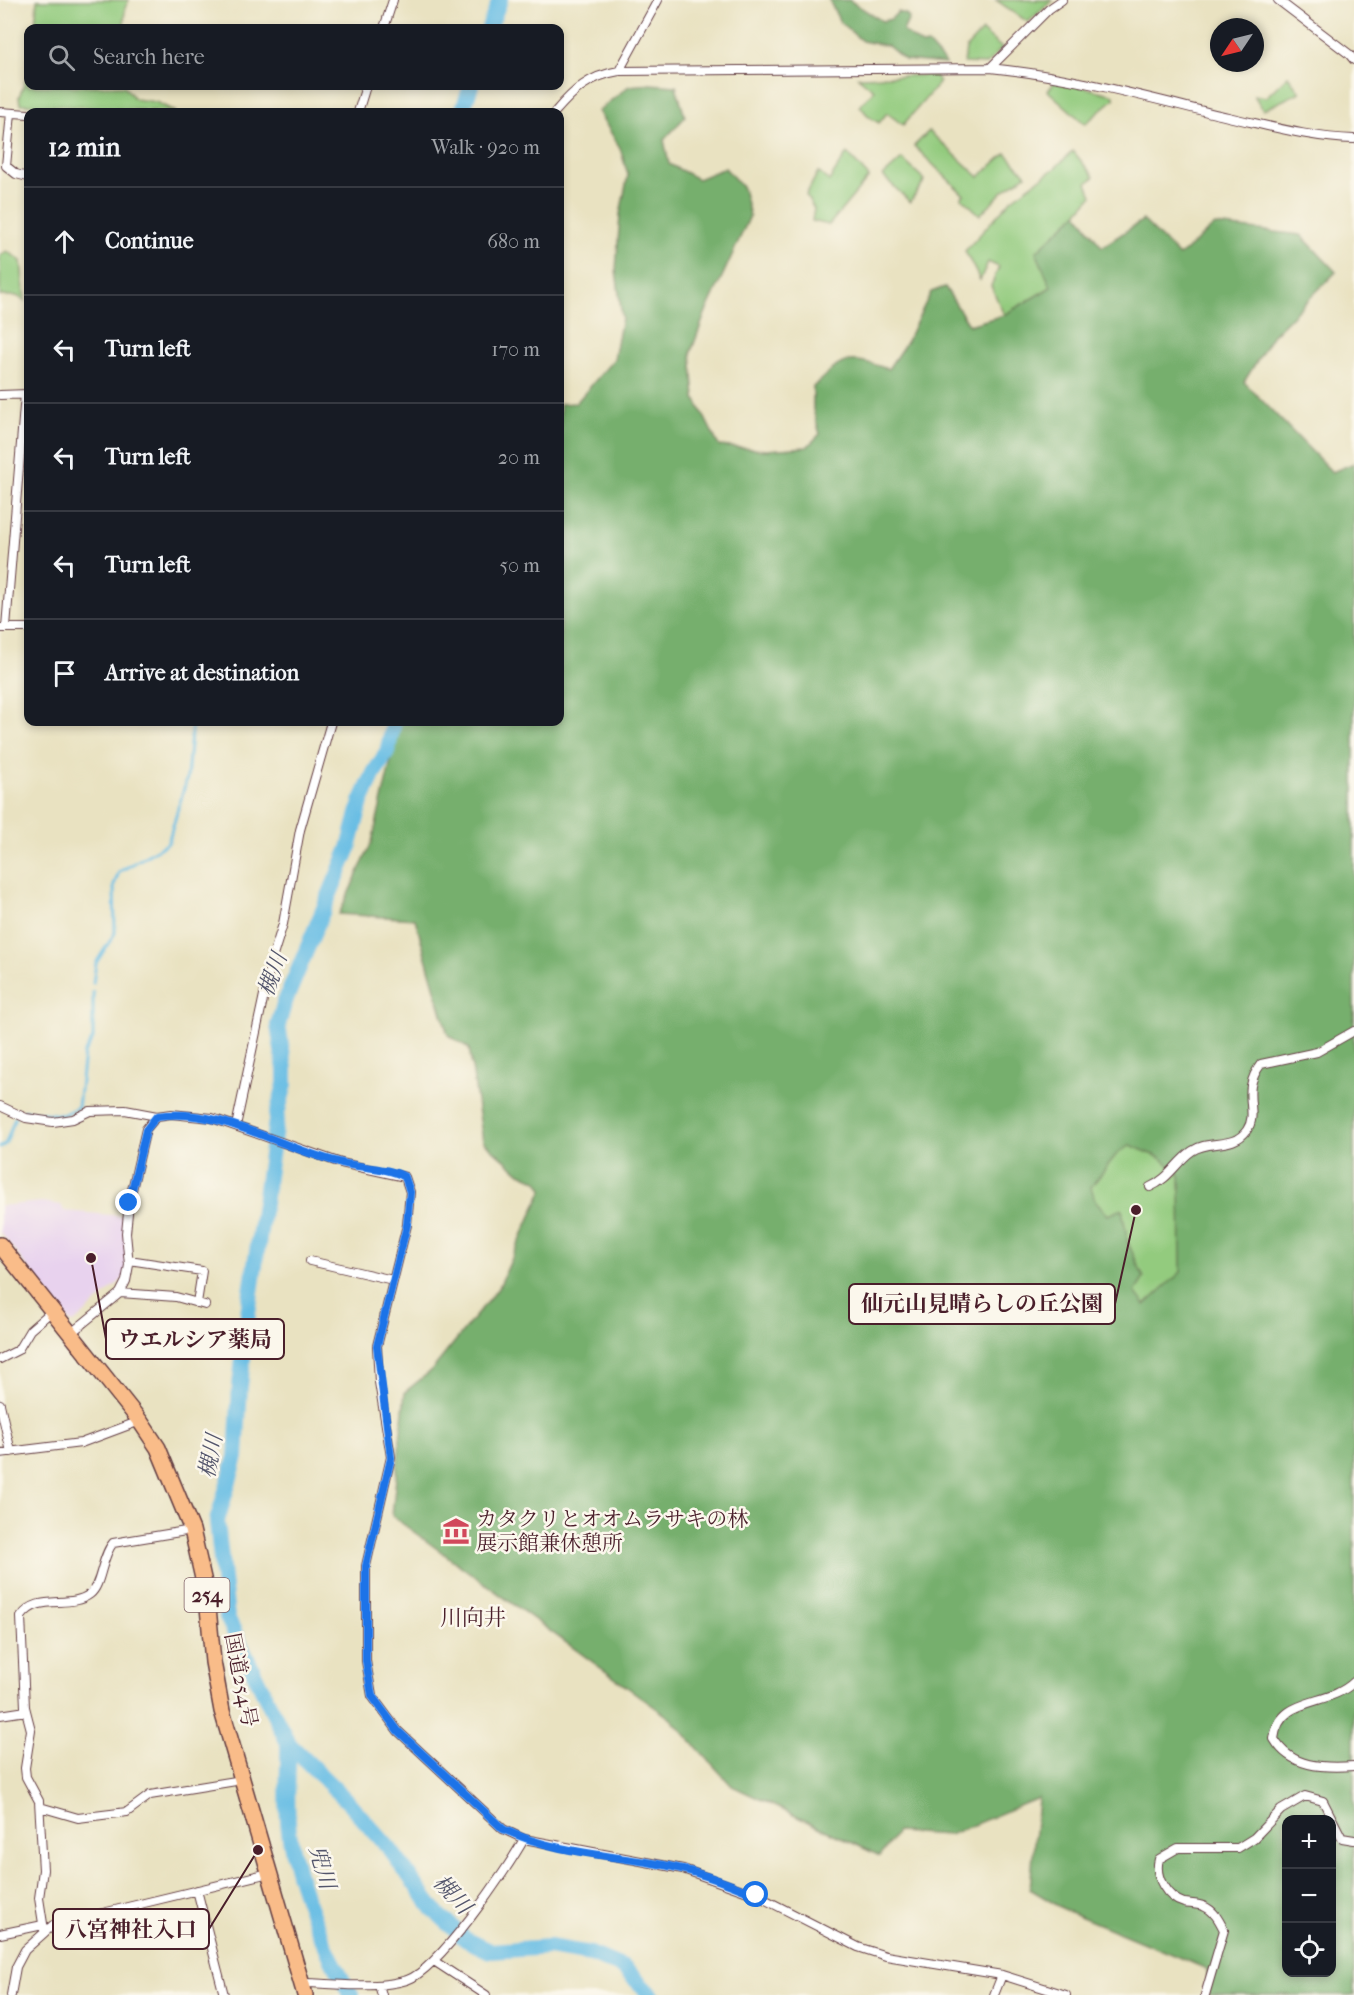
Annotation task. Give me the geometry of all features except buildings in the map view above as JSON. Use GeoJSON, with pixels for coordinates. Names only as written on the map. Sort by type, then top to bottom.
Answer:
{"type":"FeatureCollection","features":[{"type":"Feature","properties":{"kind":"highway","name":"国道254号"},"geometry":{"type":"LineString","coordinates":[[0,1245],[140,1421],[158,1448],[192,1530],[207,1596],[213,1662],[222,1711],[303,1989]]}},
{"type":"Feature","properties":{"kind":"street"},"geometry":{"type":"LineString","coordinates":[[385,24],[393,0]]}},
{"type":"Feature","properties":{"kind":"street"},"geometry":{"type":"LineString","coordinates":[[619,71],[658,0]]}},
{"type":"Feature","properties":{"kind":"street"},"geometry":{"type":"LineString","coordinates":[[990,68],[1049,9],[1062,0]]}},
{"type":"Feature","properties":{"kind":"street"},"geometry":{"type":"LineString","coordinates":[[1278,0],[1354,60]]}},
{"type":"Feature","properties":{"kind":"street"},"geometry":{"type":"LineString","coordinates":[[558,108],[571,93],[586,81],[598,75],[619,71],[990,68],[1046,74],[1252,122],[1335,138],[1354,139]]}},
{"type":"Feature","properties":{"kind":"street"},"geometry":{"type":"LineString","coordinates":[[359,108],[365,90]]}},
{"type":"Feature","properties":{"kind":"street"},"geometry":{"type":"LineString","coordinates":[[0,112],[24,114]]}},
{"type":"Feature","properties":{"kind":"street"},"geometry":{"type":"LineString","coordinates":[[11,113],[6,166],[16,174],[24,176]]}},
{"type":"Feature","properties":{"kind":"street"},"geometry":{"type":"LineString","coordinates":[[0,395],[24,394]]}},
{"type":"Feature","properties":{"kind":"street"},"geometry":{"type":"LineString","coordinates":[[24,422],[3,628],[24,628]]}},
{"type":"Feature","properties":{"kind":"street"},"geometry":{"type":"LineString","coordinates":[[18,479],[24,480]]}},
{"type":"Feature","properties":{"kind":"street"},"geometry":{"type":"LineString","coordinates":[[236,1126],[271,962],[283,924],[300,830],[330,726]]}},
{"type":"Feature","properties":{"kind":"street"},"geometry":{"type":"LineString","coordinates":[[1150,1187],[1164,1182],[1193,1150],[1232,1143],[1247,1130],[1252,1115],[1249,1092],[1252,1076],[1261,1064],[1317,1052],[1354,1031]]}},
{"type":"Feature","properties":{"kind":"street"},"geometry":{"type":"LineString","coordinates":[[0,1106],[26,1118],[53,1122],[73,1119],[90,1111],[125,1110],[157,1116],[189,1115],[212,1118],[341,1163],[400,1174],[408,1183],[410,1192],[407,1225],[377,1346],[391,1458],[366,1566],[366,1661],[372,1696],[398,1731],[503,1829],[524,1839],[683,1869],[756,1895],[858,1947],[886,1956],[1002,1975],[1066,1995]]}},
{"type":"Feature","properties":{"kind":"street"},"geometry":{"type":"LineString","coordinates":[[69,1334],[120,1293],[126,1281],[129,1260],[126,1233],[129,1203],[146,1130],[157,1116]]}},
{"type":"Feature","properties":{"kind":"street"},"geometry":{"type":"LineString","coordinates":[[120,1293],[176,1297],[201,1304],[202,1271],[129,1260]]}},
{"type":"Feature","properties":{"kind":"street"},"geometry":{"type":"LineString","coordinates":[[310,1261],[393,1280]]}},
{"type":"Feature","properties":{"kind":"street"},"geometry":{"type":"LineString","coordinates":[[0,1359],[18,1350],[30,1330],[52,1311]]}},
{"type":"Feature","properties":{"kind":"street"},"geometry":{"type":"LineString","coordinates":[[0,1404],[11,1452]]}},
{"type":"Feature","properties":{"kind":"street"},"geometry":{"type":"LineString","coordinates":[[0,1453],[81,1443],[140,1421]]}},
{"type":"Feature","properties":{"kind":"street"},"geometry":{"type":"LineString","coordinates":[[44,1928],[39,1898],[43,1870],[40,1807],[36,1793],[26,1777],[31,1730],[26,1711],[21,1617],[33,1604],[88,1596],[96,1589],[100,1566],[113,1543],[192,1530]]}},
{"type":"Feature","properties":{"kind":"street"},"geometry":{"type":"LineString","coordinates":[[1354,1682],[1327,1698],[1284,1713],[1276,1725],[1274,1738],[1286,1754],[1301,1763],[1324,1768],[1354,1766]]}},
{"type":"Feature","properties":{"kind":"street"},"geometry":{"type":"LineString","coordinates":[[0,1715],[26,1711]]}},
{"type":"Feature","properties":{"kind":"street"},"geometry":{"type":"LineString","coordinates":[[40,1807],[78,1818],[128,1812],[150,1795],[242,1780]]}},
{"type":"Feature","properties":{"kind":"street"},"geometry":{"type":"LineString","coordinates":[[1205,1995],[1224,1930],[1217,1916],[1204,1906],[1183,1903],[1172,1897],[1162,1884],[1156,1867],[1159,1859],[1178,1848],[1238,1848],[1254,1838],[1281,1810],[1305,1796],[1323,1801],[1342,1838],[1354,1840]]}},
{"type":"Feature","properties":{"kind":"street"},"geometry":{"type":"LineString","coordinates":[[303,1989],[333,1983],[375,1984],[412,1978],[435,1960],[473,1913],[505,1872],[524,1839]]}},
{"type":"Feature","properties":{"kind":"street"},"geometry":{"type":"LineString","coordinates":[[0,1934],[44,1928],[67,1920],[269,1873]]}},
{"type":"Feature","properties":{"kind":"street"},"geometry":{"type":"LineString","coordinates":[[197,1890],[224,1995]]}},
{"type":"Feature","properties":{"kind":"street"},"geometry":{"type":"LineString","coordinates":[[11,1995],[20,1958],[44,1928]]}},
{"type":"Feature","properties":{"kind":"street"},"geometry":{"type":"LineString","coordinates":[[435,1960],[486,1995]]}},
{"type":"Feature","properties":{"kind":"street"},"geometry":{"type":"LineString","coordinates":[[994,1995],[1002,1975]]}},
{"type":"Feature","properties":{"kind":"street"},"geometry":{"type":"LineString","coordinates":[[375,1984],[382,1995]]}},
{"type":"Feature","properties":{"kind":"shaded area"},"geometry":{"type":"Polygon","coordinates":[[[42,1202],[61,1205],[64,1211],[122,1216],[128,1254],[125,1277],[74,1323],[70,1322],[0,1232],[0,1206],[42,1202]]]}},
{"type":"Feature","properties":{"kind":"green space"},"geometry":{"type":"Polygon","coordinates":[[[37,0],[129,0],[125,8],[124,24],[35,24],[37,0]]]}},
{"type":"Feature","properties":{"kind":"green space"},"geometry":{"type":"Polygon","coordinates":[[[829,0],[849,0],[882,21],[891,19],[898,12],[906,14],[909,18],[903,31],[922,45],[928,44],[946,64],[905,60],[888,46],[862,41],[840,22],[829,0]]]}},
{"type":"Feature","properties":{"kind":"green space"},"geometry":{"type":"Polygon","coordinates":[[[996,0],[1051,0],[1052,1],[1028,22],[996,0]]]}},
{"type":"Feature","properties":{"kind":"green space"},"geometry":{"type":"Polygon","coordinates":[[[982,31],[1002,48],[987,64],[964,63],[966,48],[982,31]]]}},
{"type":"Feature","properties":{"kind":"green space"},"geometry":{"type":"Polygon","coordinates":[[[935,75],[940,82],[903,125],[887,113],[879,123],[869,117],[860,106],[874,90],[858,77],[935,75]]]}},
{"type":"Feature","properties":{"kind":"green space"},"geometry":{"type":"Polygon","coordinates":[[[1288,76],[1300,92],[1263,110],[1254,95],[1266,97],[1288,76]]]}},
{"type":"Feature","properties":{"kind":"green space"},"geometry":{"type":"Polygon","coordinates":[[[1056,80],[1114,95],[1114,99],[1085,124],[1048,91],[1056,80]]]}},
{"type":"Feature","properties":{"kind":"green space"},"geometry":{"type":"Polygon","coordinates":[[[24,84],[24,90],[127,90],[135,99],[156,102],[168,108],[98,108],[20,104],[19,97],[24,84]]]}},
{"type":"Feature","properties":{"kind":"green space"},"geometry":{"type":"Polygon","coordinates":[[[649,84],[676,86],[685,117],[664,140],[669,164],[698,179],[725,168],[743,188],[750,216],[705,314],[691,352],[695,398],[719,446],[766,450],[807,447],[820,434],[813,410],[813,387],[832,370],[840,364],[854,361],[888,369],[907,341],[931,292],[945,287],[969,325],[1004,315],[1051,287],[1036,252],[1077,213],[1102,247],[1143,220],[1179,256],[1215,225],[1301,235],[1336,272],[1272,336],[1244,382],[1332,472],[1354,463],[1354,1995],[1209,1995],[1207,1969],[1065,1910],[1030,1889],[1038,1798],[949,1835],[897,1832],[880,1856],[732,1786],[671,1719],[392,1516],[405,1392],[432,1370],[499,1287],[543,1189],[538,1181],[520,1173],[483,1141],[469,1048],[448,1035],[415,919],[339,914],[372,842],[399,726],[564,726],[564,404],[576,403],[614,359],[622,318],[616,270],[620,214],[628,175],[620,148],[598,111],[629,86],[649,84]],[[1130,1145],[1116,1155],[1091,1187],[1095,1200],[1108,1215],[1122,1209],[1128,1243],[1144,1278],[1135,1292],[1145,1305],[1181,1272],[1180,1175],[1161,1158],[1130,1145]]]}},
{"type":"Feature","properties":{"kind":"green space"},"geometry":{"type":"Polygon","coordinates":[[[929,131],[979,177],[1006,153],[1026,175],[1003,191],[980,215],[961,197],[964,195],[914,146],[929,131]]]}},
{"type":"Feature","properties":{"kind":"green space"},"geometry":{"type":"Polygon","coordinates":[[[1073,151],[1094,177],[1087,183],[1092,196],[1077,213],[1051,287],[1004,315],[991,286],[999,267],[988,262],[980,280],[965,251],[1012,199],[1055,168],[1073,151]]]}},
{"type":"Feature","properties":{"kind":"green space"},"geometry":{"type":"Polygon","coordinates":[[[847,153],[869,177],[829,225],[812,221],[814,209],[806,195],[818,172],[829,181],[847,153]]]}},
{"type":"Feature","properties":{"kind":"green space"},"geometry":{"type":"Polygon","coordinates":[[[902,159],[925,180],[910,202],[883,176],[902,159]]]}},
{"type":"Feature","properties":{"kind":"green space"},"geometry":{"type":"Polygon","coordinates":[[[7,251],[21,261],[24,300],[17,296],[0,296],[0,256],[7,251]]]}},
{"type":"Feature","properties":{"kind":"green space"},"geometry":{"type":"Polygon","coordinates":[[[1209,1098],[1182,1288],[1139,1326],[1082,1188],[1105,1148],[1209,1098]]]}},
{"type":"Feature","properties":{"kind":"waterway","name":"槻川"},"geometry":{"type":"LineString","coordinates":[[491,24],[500,0]]}},
{"type":"Feature","properties":{"kind":"waterway","name":"槻川"},"geometry":{"type":"LineString","coordinates":[[463,108],[470,90]]}},
{"type":"Feature","properties":{"kind":"waterway"},"geometry":{"type":"LineString","coordinates":[[93,983],[96,963],[115,933],[114,885],[119,872],[168,843],[187,778],[192,726]]}},
{"type":"Feature","properties":{"kind":"waterway","name":"槻川"},"geometry":{"type":"LineString","coordinates":[[393,726],[387,752],[374,773],[361,802],[349,848],[284,1004],[278,1025],[285,1084],[277,1114],[248,1313],[240,1386],[236,1457],[217,1521],[227,1617],[288,1743],[348,1802],[389,1848],[433,1909],[465,1939],[490,1951],[549,1947],[591,1954],[624,1968],[651,1995]]}},
{"type":"Feature","properties":{"kind":"waterway"},"geometry":{"type":"LineString","coordinates":[[24,1111],[62,1115],[78,1107],[84,1053],[93,1039],[93,992]]}},
{"type":"Feature","properties":{"kind":"waterway"},"geometry":{"type":"LineString","coordinates":[[0,1148],[6,1143],[15,1118]]}},
{"type":"Feature","properties":{"kind":"waterway","name":"兜川"},"geometry":{"type":"LineString","coordinates":[[288,1743],[288,1820],[298,1873],[321,1937],[351,1995]]}},
{"type":"Feature","properties":{"kind":"place","name":"仙元山見晴らしの丘公園"},"geometry":{"type":"Point","coordinates":[1136,1210]}},
{"type":"Feature","properties":{"kind":"place","name":"ウエルシア薬局"},"geometry":{"type":"Point","coordinates":[91,1258]}},
{"type":"Feature","properties":{"kind":"place","name":"カタクリとオオムラサキの林 展示館兼休憩所"},"geometry":{"type":"Point","coordinates":[456,1531]}},
{"type":"Feature","properties":{"kind":"place","name":"八宮神社入口"},"geometry":{"type":"Point","coordinates":[258,1850]}},
{"type":"Feature","properties":{"kind":"district","name":"川向井"},"geometry":{"type":"Point","coordinates":[473,1617]}},
{"type":"Feature","properties":{"kind":"route"},"geometry":{"type":"LineString","coordinates":[[129,1203],[146,1130],[157,1116],[171,1114],[212,1118],[341,1163],[400,1174],[405,1177],[410,1192],[407,1225],[377,1346],[379,1382],[391,1458],[366,1566],[366,1661],[372,1696],[398,1731],[503,1829],[524,1839],[564,1848],[683,1869],[756,1895]]}}]}
